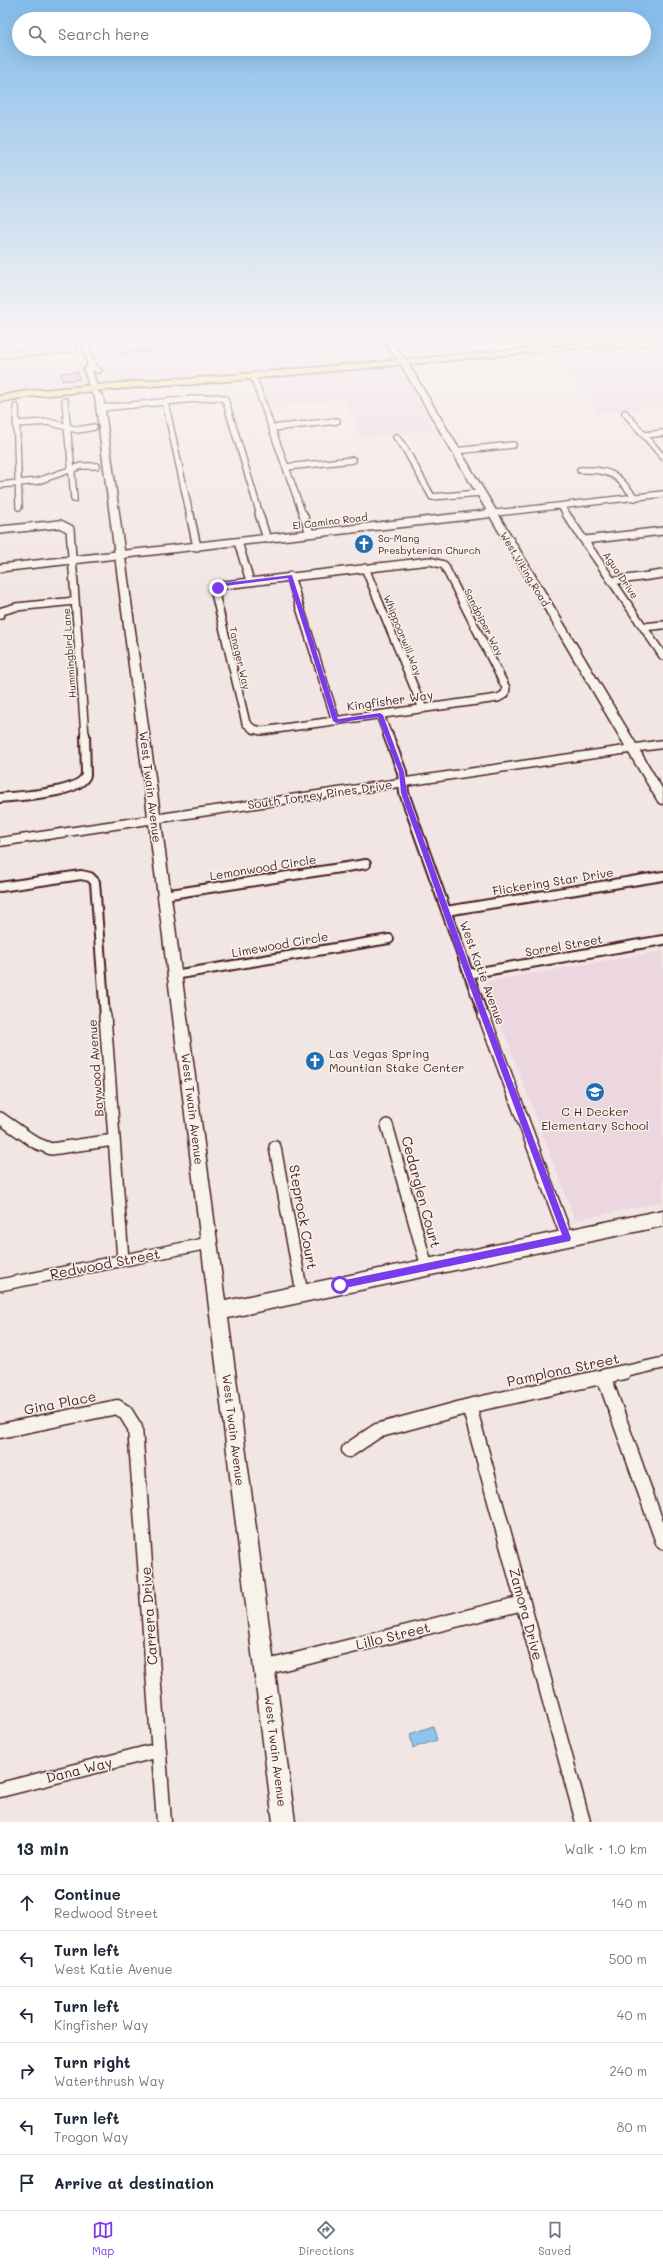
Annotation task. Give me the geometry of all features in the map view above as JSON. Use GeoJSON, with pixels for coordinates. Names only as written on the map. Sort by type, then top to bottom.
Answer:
{"type":"FeatureCollection","features":[{"type":"Feature","properties":{"kind":"street"},"geometry":{"type":"LineString","coordinates":[[16,424],[19,507]]}},
{"type":"Feature","properties":{"kind":"street"},"geometry":{"type":"LineString","coordinates":[[55,424],[75,429],[104,426]]}},
{"type":"Feature","properties":{"kind":"street"},"geometry":{"type":"LineString","coordinates":[[68,424],[69,448],[75,468],[74,499]]}},
{"type":"Feature","properties":{"kind":"street"},"geometry":{"type":"LineString","coordinates":[[170,424],[197,546]]}},
{"type":"Feature","properties":{"kind":"street"},"geometry":{"type":"LineString","coordinates":[[234,424],[268,539]]}},
{"type":"Feature","properties":{"kind":"street"},"geometry":{"type":"LineString","coordinates":[[271,424],[310,534]]}},
{"type":"Feature","properties":{"kind":"street"},"geometry":{"type":"LineString","coordinates":[[272,428],[309,424]]}},
{"type":"Feature","properties":{"kind":"street","name":"West Viking Road"},"geometry":{"type":"LineString","coordinates":[[439,424],[455,451],[475,493],[492,513],[663,800]]}},
{"type":"Feature","properties":{"kind":"street"},"geometry":{"type":"LineString","coordinates":[[635,424],[663,457]]}},
{"type":"Feature","properties":{"kind":"street","name":"West Twain Avenue"},"geometry":{"type":"LineString","coordinates":[[104,426],[284,1822]]}},
{"type":"Feature","properties":{"kind":"street"},"geometry":{"type":"LineString","coordinates":[[644,435],[663,434]]}},
{"type":"Feature","properties":{"kind":"street"},"geometry":{"type":"LineString","coordinates":[[396,437],[404,447],[429,494],[438,498],[475,493]]}},
{"type":"Feature","properties":{"kind":"street"},"geometry":{"type":"LineString","coordinates":[[455,451],[513,445]]}},
{"type":"Feature","properties":{"kind":"street"},"geometry":{"type":"LineString","coordinates":[[286,467],[353,460]]}},
{"type":"Feature","properties":{"kind":"street"},"geometry":{"type":"LineString","coordinates":[[0,485],[46,479],[75,468],[109,465]]}},
{"type":"Feature","properties":{"kind":"street"},"geometry":{"type":"LineString","coordinates":[[580,470],[603,470],[616,474],[635,498]]}},
{"type":"Feature","properties":{"kind":"street","name":"El Camino Road"},"geometry":{"type":"LineString","coordinates":[[0,568],[663,494]]}},
{"type":"Feature","properties":{"kind":"street","name":"Agua Drive"},"geometry":{"type":"LineString","coordinates":[[562,506],[663,656]]}},
{"type":"Feature","properties":{"kind":"street","name":"Hummingbird Lane"},"geometry":{"type":"LineString","coordinates":[[0,530],[65,525],[70,529],[86,755],[86,777],[83,781],[71,788],[0,798]]}},
{"type":"Feature","properties":{"kind":"street"},"geometry":{"type":"LineString","coordinates":[[585,540],[663,531]]}},
{"type":"Feature","properties":{"kind":"street"},"geometry":{"type":"LineString","coordinates":[[238,542],[250,582],[365,568]]}},
{"type":"Feature","properties":{"kind":"street","name":"Sandpiper Way"},"geometry":{"type":"LineString","coordinates":[[365,568],[430,561],[438,562],[444,565],[506,688],[505,694]]}},
{"type":"Feature","properties":{"kind":"street","name":"Whippoorwill Way"},"geometry":{"type":"LineString","coordinates":[[365,568],[423,709]]}},
{"type":"Feature","properties":{"kind":"street"},"geometry":{"type":"LineString","coordinates":[[612,581],[663,574]]}},
{"type":"Feature","properties":{"kind":"street"},"geometry":{"type":"LineString","coordinates":[[290,576],[336,721]]}},
{"type":"Feature","properties":{"kind":"street","name":"Tanager Way"},"geometry":{"type":"LineString","coordinates":[[250,582],[224,585],[218,588],[215,593],[243,718],[253,729]]}},
{"type":"Feature","properties":{"kind":"street"},"geometry":{"type":"LineString","coordinates":[[1,613],[16,607],[75,600]]}},
{"type":"Feature","properties":{"kind":"street"},"geometry":{"type":"LineString","coordinates":[[643,627],[663,625]]}},
{"type":"Feature","properties":{"kind":"street","name":"Kingfisher Way"},"geometry":{"type":"LineString","coordinates":[[253,729],[262,730],[380,715],[498,698],[505,694]]}},
{"type":"Feature","properties":{"kind":"street","name":"West Katie Avenue"},"geometry":{"type":"LineString","coordinates":[[380,715],[402,772],[404,793],[468,974],[567,1238]]}},
{"type":"Feature","properties":{"kind":"street","name":"South Torrey Pines Drive"},"geometry":{"type":"LineString","coordinates":[[0,842],[663,744]]}},
{"type":"Feature","properties":{"kind":"street","name":"Lemonwood Circle"},"geometry":{"type":"LineString","coordinates":[[164,895],[366,864]]}},
{"type":"Feature","properties":{"kind":"street","name":"Baywood Avenue"},"geometry":{"type":"LineString","coordinates":[[0,887],[81,875],[90,877],[95,882],[123,1260]]}},
{"type":"Feature","properties":{"kind":"street","name":"Flickering Star Drive"},"geometry":{"type":"LineString","coordinates":[[446,911],[663,876]]}},
{"type":"Feature","properties":{"kind":"street","name":"Limewood Circle"},"geometry":{"type":"LineString","coordinates":[[174,975],[389,939]]}},
{"type":"Feature","properties":{"kind":"street","name":"Sorrel Street"},"geometry":{"type":"LineString","coordinates":[[468,974],[663,940]]}},
{"type":"Feature","properties":{"kind":"street"},"geometry":{"type":"LineString","coordinates":[[0,1118],[36,1143],[51,1149],[114,1140]]}},
{"type":"Feature","properties":{"kind":"street","name":"Cedarglen Court"},"geometry":{"type":"LineString","coordinates":[[388,1124],[426,1267]]}},
{"type":"Feature","properties":{"kind":"street","name":"Steprock Court"},"geometry":{"type":"LineString","coordinates":[[275,1147],[302,1293]]}},
{"type":"Feature","properties":{"kind":"street"},"geometry":{"type":"LineString","coordinates":[[218,1311],[663,1218]]}},
{"type":"Feature","properties":{"kind":"street","name":"Redwood Street"},"geometry":{"type":"LineString","coordinates":[[0,1284],[209,1243]]}},
{"type":"Feature","properties":{"kind":"street","name":"Pamplona Street"},"geometry":{"type":"LineString","coordinates":[[349,1450],[377,1431],[469,1406],[663,1363]]}},
{"type":"Feature","properties":{"kind":"street"},"geometry":{"type":"LineString","coordinates":[[604,1377],[663,1542]]}},
{"type":"Feature","properties":{"kind":"street","name":"Zamora Drive"},"geometry":{"type":"LineString","coordinates":[[469,1406],[583,1822]]}},
{"type":"Feature","properties":{"kind":"street","name":"Gina Place"},"geometry":{"type":"LineString","coordinates":[[0,1431],[117,1407],[126,1412]]}},
{"type":"Feature","properties":{"kind":"street","name":"Carrera Drive"},"geometry":{"type":"LineString","coordinates":[[126,1412],[135,1428],[164,1822]]}},
{"type":"Feature","properties":{"kind":"street","name":"Lillo Street"},"geometry":{"type":"LineString","coordinates":[[264,1668],[523,1603]]}},
{"type":"Feature","properties":{"kind":"street","name":"Dana Way"},"geometry":{"type":"LineString","coordinates":[[0,1790],[159,1750]]}},
{"type":"Feature","properties":{"kind":"shaded area"},"geometry":{"type":"Polygon","coordinates":[[[355,424],[432,424],[435,430],[361,438],[355,424]]]}},
{"type":"Feature","properties":{"kind":"shaded area","name":"C H Decker Elementary School"},"geometry":{"type":"Polygon","coordinates":[[[663,951],[663,1202],[575,1220],[485,982],[663,951]]]}},
{"type":"Feature","properties":{"kind":"water"},"geometry":{"type":"Polygon","coordinates":[[[433,1726],[437,1740],[413,1748],[410,1734],[433,1726]]]}},
{"type":"Feature","properties":{"kind":"place","name":"So-Mang Presbyterian Church"},"geometry":{"type":"Point","coordinates":[364,544]}},
{"type":"Feature","properties":{"kind":"place","name":"Las Vegas Spring Mountian Stake Center"},"geometry":{"type":"Point","coordinates":[315,1061]}},
{"type":"Feature","properties":{"kind":"place","name":"C H Decker Elementary School"},"geometry":{"type":"Point","coordinates":[595,1092]}},
{"type":"Feature","properties":{"kind":"route"},"geometry":{"type":"LineString","coordinates":[[218,588],[224,585],[290,576],[336,721],[380,715],[402,772],[404,793],[468,974],[567,1238],[340,1285]]}}]}
